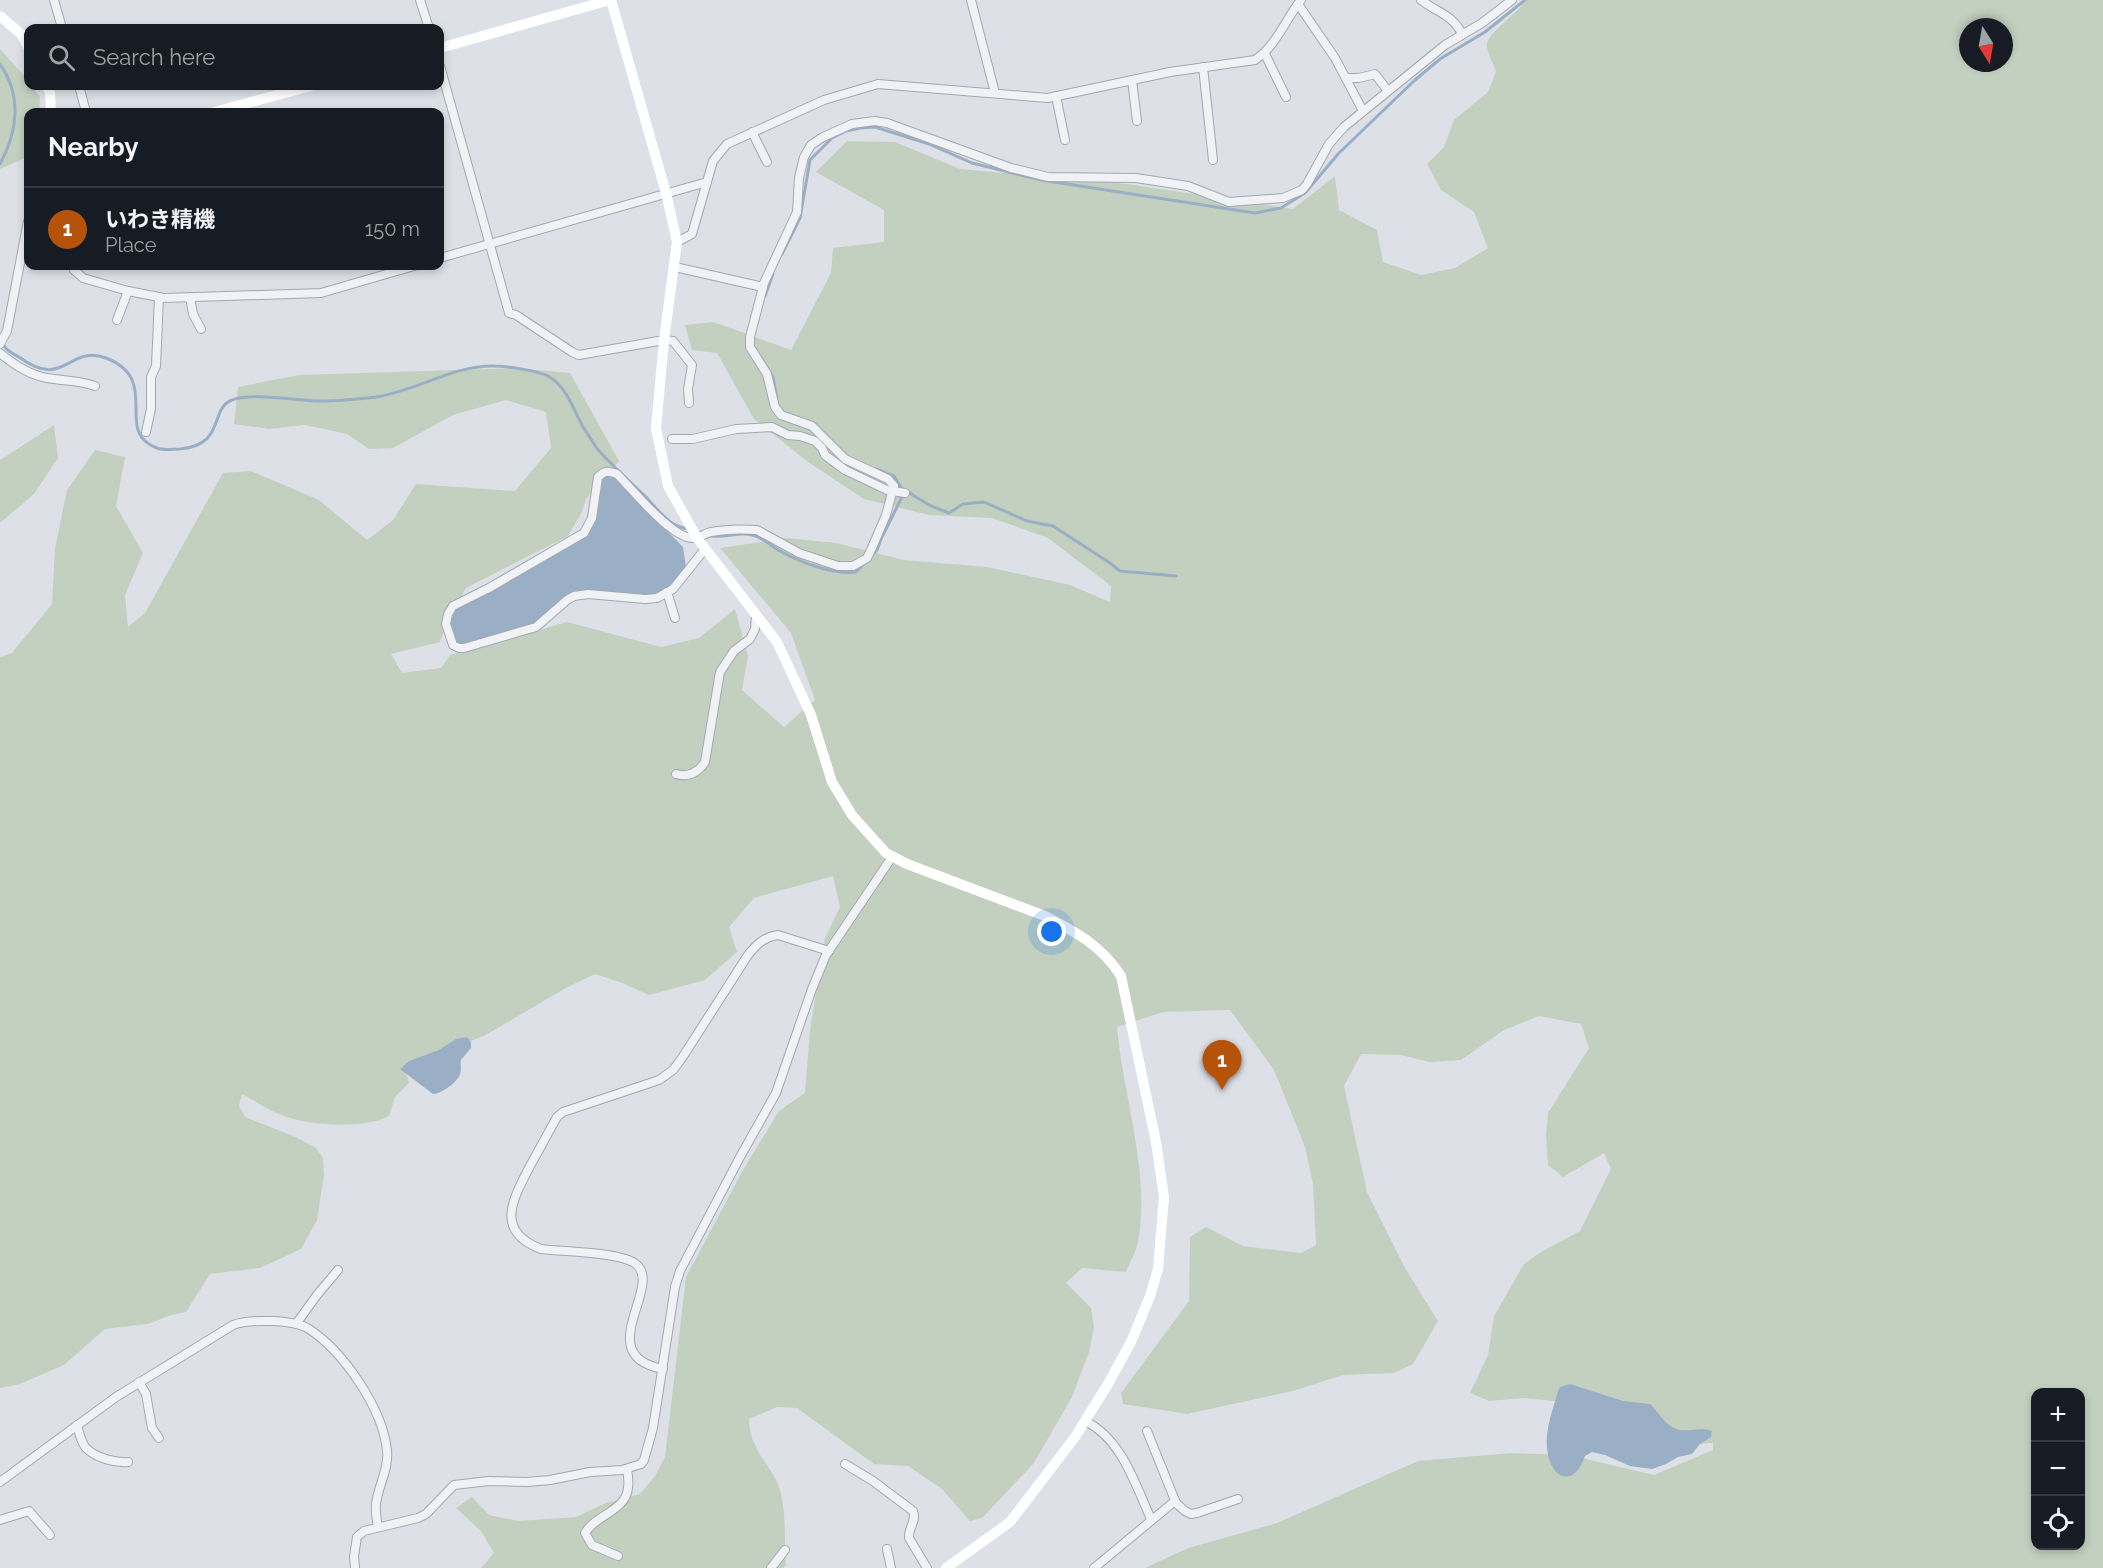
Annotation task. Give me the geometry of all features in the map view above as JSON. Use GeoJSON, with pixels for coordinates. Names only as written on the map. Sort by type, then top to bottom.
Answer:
{"type":"FeatureCollection","features":[{"type":"Feature","properties":{"kind":"street"},"geometry":{"type":"LineString","coordinates":[[54,0],[61,24]]}},
{"type":"Feature","properties":{"kind":"street"},"geometry":{"type":"LineString","coordinates":[[420,0],[428,24]]}},
{"type":"Feature","properties":{"kind":"street"},"geometry":{"type":"LineString","coordinates":[[444,47],[610,0],[666,193],[677,242],[663,340],[656,428],[668,486],[697,538],[777,642],[810,715],[832,782],[860,826],[892,857],[1045,916],[1071,930],[1111,960],[1121,976],[1161,1171],[1164,1197],[1163,1231],[1158,1269],[1140,1324],[1108,1384],[1075,1437],[1010,1522],[946,1568]]}},
{"type":"Feature","properties":{"kind":"street"},"geometry":{"type":"LineString","coordinates":[[971,0],[995,93]]}},
{"type":"Feature","properties":{"kind":"street"},"geometry":{"type":"LineString","coordinates":[[1421,0],[1452,18],[1458,24],[1462,34]]}},
{"type":"Feature","properties":{"kind":"street"},"geometry":{"type":"LineString","coordinates":[[705,549],[673,589],[657,598],[588,594],[574,596],[536,627],[464,648],[453,645],[446,624],[453,606],[489,588],[584,533],[592,518],[598,477],[603,472],[610,471],[617,474],[673,531],[688,538],[697,538],[709,532],[757,530],[799,553],[838,566],[853,566],[867,558],[894,486],[888,478],[845,459],[812,426],[781,415],[775,407],[767,374],[750,347],[751,327],[763,287],[797,212],[799,178],[804,157],[811,145],[852,124],[875,121],[887,123],[1011,168],[1048,177],[1136,178],[1188,186],[1229,202],[1283,198],[1302,190],[1312,178],[1323,154],[1336,134],[1445,45],[1482,23],[1512,0]]}},
{"type":"Feature","properties":{"kind":"street"},"geometry":{"type":"LineString","coordinates":[[677,242],[692,234],[713,161],[727,144],[824,100],[878,84],[1048,98],[1132,80],[1255,60],[1265,54],[1277,39],[1299,2],[1335,58],[1363,111]]}},
{"type":"Feature","properties":{"kind":"street"},"geometry":{"type":"LineString","coordinates":[[0,16],[21,34],[24,40]]}},
{"type":"Feature","properties":{"kind":"street"},"geometry":{"type":"LineString","coordinates":[[1265,54],[1286,97]]}},
{"type":"Feature","properties":{"kind":"street"},"geometry":{"type":"LineString","coordinates":[[1203,67],[1213,160]]}},
{"type":"Feature","properties":{"kind":"street"},"geometry":{"type":"LineString","coordinates":[[1346,78],[1375,74],[1388,91]]}},
{"type":"Feature","properties":{"kind":"street"},"geometry":{"type":"LineString","coordinates":[[444,80],[509,313],[516,315],[572,352],[586,355],[663,340],[673,341],[692,365],[688,389],[689,403]]}},
{"type":"Feature","properties":{"kind":"street"},"geometry":{"type":"LineString","coordinates":[[1132,80],[1137,121]]}},
{"type":"Feature","properties":{"kind":"street"},"geometry":{"type":"LineString","coordinates":[[48,90],[50,108]]}},
{"type":"Feature","properties":{"kind":"street"},"geometry":{"type":"LineString","coordinates":[[80,90],[85,108]]}},
{"type":"Feature","properties":{"kind":"street"},"geometry":{"type":"LineString","coordinates":[[229,108],[296,90]]}},
{"type":"Feature","properties":{"kind":"street"},"geometry":{"type":"LineString","coordinates":[[1056,96],[1065,140]]}},
{"type":"Feature","properties":{"kind":"street"},"geometry":{"type":"LineString","coordinates":[[752,132],[767,162]]}},
{"type":"Feature","properties":{"kind":"street"},"geometry":{"type":"LineString","coordinates":[[444,257],[707,182]]}},
{"type":"Feature","properties":{"kind":"street"},"geometry":{"type":"LineString","coordinates":[[0,344],[7,331],[24,242]]}},
{"type":"Feature","properties":{"kind":"street"},"geometry":{"type":"LineString","coordinates":[[675,267],[763,287]]}},
{"type":"Feature","properties":{"kind":"street"},"geometry":{"type":"LineString","coordinates":[[74,270],[82,278],[159,297],[321,293],[400,270]]}},
{"type":"Feature","properties":{"kind":"street"},"geometry":{"type":"LineString","coordinates":[[117,320],[128,291]]}},
{"type":"Feature","properties":{"kind":"street"},"geometry":{"type":"LineString","coordinates":[[146,432],[151,409],[151,377],[156,366],[159,297]]}},
{"type":"Feature","properties":{"kind":"street"},"geometry":{"type":"LineString","coordinates":[[190,297],[193,314],[201,329]]}},
{"type":"Feature","properties":{"kind":"street"},"geometry":{"type":"LineString","coordinates":[[0,353],[26,371],[45,377],[80,380],[95,386]]}},
{"type":"Feature","properties":{"kind":"street"},"geometry":{"type":"LineString","coordinates":[[672,439],[693,439],[736,429],[772,427],[788,435],[800,435],[815,441],[825,455],[845,470],[887,490],[905,494]]}},
{"type":"Feature","properties":{"kind":"street"},"geometry":{"type":"LineString","coordinates":[[667,592],[675,618]]}},
{"type":"Feature","properties":{"kind":"street"},"geometry":{"type":"LineString","coordinates":[[676,774],[682,776],[693,773],[700,770],[705,762],[720,672],[734,651],[750,639],[755,629],[756,616]]}},
{"type":"Feature","properties":{"kind":"street"},"geometry":{"type":"LineString","coordinates":[[355,1568],[357,1537],[364,1531],[426,1514],[454,1485],[489,1481],[550,1480],[590,1472],[627,1469],[641,1464],[647,1454],[675,1287],[680,1271],[776,1093],[812,989],[829,951],[892,857]]}},
{"type":"Feature","properties":{"kind":"street"},"geometry":{"type":"LineString","coordinates":[[663,1369],[639,1360],[631,1351],[630,1341],[642,1282],[638,1266],[615,1257],[541,1249],[531,1245],[516,1233],[513,1225],[511,1212],[514,1196],[557,1117],[563,1112],[651,1083],[673,1070],[747,955],[758,943],[770,936],[778,935],[829,951]]}},
{"type":"Feature","properties":{"kind":"street"},"geometry":{"type":"LineString","coordinates":[[296,1324],[338,1270]]}},
{"type":"Feature","properties":{"kind":"street"},"geometry":{"type":"LineString","coordinates":[[0,1482],[76,1425],[139,1382],[212,1337],[241,1322],[252,1320],[296,1324],[308,1328],[344,1363],[371,1401],[380,1421],[386,1439],[388,1458],[375,1507],[378,1527]]}},
{"type":"Feature","properties":{"kind":"street"},"geometry":{"type":"LineString","coordinates":[[139,1382],[148,1401],[152,1428],[159,1438]]}},
{"type":"Feature","properties":{"kind":"street"},"geometry":{"type":"LineString","coordinates":[[1085,1421],[1101,1430],[1119,1452],[1151,1519]]}},
{"type":"Feature","properties":{"kind":"street"},"geometry":{"type":"LineString","coordinates":[[76,1425],[87,1449],[114,1461],[128,1462]]}},
{"type":"Feature","properties":{"kind":"street"},"geometry":{"type":"LineString","coordinates":[[1147,1431],[1175,1501],[1185,1511],[1191,1514],[1238,1500]]}},
{"type":"Feature","properties":{"kind":"street"},"geometry":{"type":"LineString","coordinates":[[845,1464],[873,1481],[913,1511],[914,1519],[909,1538],[927,1568]]}},
{"type":"Feature","properties":{"kind":"street"},"geometry":{"type":"LineString","coordinates":[[618,1556],[592,1545],[585,1533],[589,1526],[622,1503],[627,1496],[627,1469]]}},
{"type":"Feature","properties":{"kind":"street"},"geometry":{"type":"LineString","coordinates":[[1094,1568],[1175,1501]]}},
{"type":"Feature","properties":{"kind":"street"},"geometry":{"type":"LineString","coordinates":[[0,1520],[29,1511],[50,1535]]}},
{"type":"Feature","properties":{"kind":"street"},"geometry":{"type":"LineString","coordinates":[[887,1549],[891,1568]]}},
{"type":"Feature","properties":{"kind":"street"},"geometry":{"type":"LineString","coordinates":[[771,1568],[785,1550]]}},
{"type":"Feature","properties":{"kind":"green space"},"geometry":{"type":"Polygon","coordinates":[[[1526,0],[2103,0],[2103,1568],[1145,1568],[1188,1548],[1277,1523],[1418,1461],[1511,1453],[1569,1455],[1654,1475],[1713,1450],[1713,1443],[1691,1444],[1573,1403],[1523,1398],[1489,1401],[1470,1393],[1488,1355],[1494,1316],[1524,1264],[1580,1231],[1611,1169],[1604,1153],[1563,1177],[1548,1165],[1546,1135],[1548,1113],[1589,1048],[1581,1024],[1539,1016],[1504,1030],[1461,1060],[1429,1062],[1401,1055],[1361,1054],[1344,1086],[1367,1192],[1405,1268],[1438,1321],[1413,1364],[1394,1373],[1343,1375],[1293,1391],[1187,1414],[1123,1404],[1121,1393],[1189,1301],[1190,1237],[1206,1227],[1243,1246],[1301,1253],[1316,1245],[1313,1184],[1305,1147],[1274,1070],[1230,1010],[1163,1012],[1117,1027],[1139,1162],[1141,1216],[1137,1246],[1126,1272],[1082,1268],[1066,1283],[1091,1308],[1094,1327],[1089,1352],[1072,1397],[1034,1463],[982,1518],[970,1521],[942,1489],[908,1466],[874,1464],[797,1408],[777,1407],[749,1419],[755,1445],[773,1474],[780,1491],[786,1565],[783,1568],[481,1568],[494,1553],[481,1531],[456,1508],[472,1497],[489,1515],[519,1521],[576,1517],[606,1503],[640,1494],[655,1476],[665,1457],[686,1277],[743,1170],[779,1111],[805,1093],[810,1030],[825,938],[840,907],[833,876],[754,898],[729,927],[737,952],[705,980],[649,995],[595,974],[564,989],[484,1036],[404,1065],[409,1083],[395,1097],[389,1116],[379,1120],[337,1125],[308,1122],[278,1114],[242,1094],[239,1105],[245,1117],[296,1137],[316,1148],[323,1158],[324,1175],[317,1220],[301,1249],[260,1268],[210,1274],[186,1312],[148,1324],[105,1329],[64,1365],[20,1384],[0,1388],[0,657],[12,653],[52,604],[55,548],[67,490],[95,450],[125,457],[116,506],[143,553],[125,595],[128,627],[145,613],[223,473],[251,471],[319,500],[367,540],[393,520],[416,484],[515,491],[551,448],[546,412],[506,400],[453,415],[393,448],[369,449],[347,434],[305,425],[269,429],[234,424],[238,387],[299,375],[515,368],[570,373],[619,461],[586,499],[582,512],[568,536],[466,588],[446,624],[440,642],[391,654],[402,673],[441,668],[450,655],[567,622],[661,647],[699,638],[735,609],[748,656],[742,690],[784,727],[815,700],[791,633],[720,548],[787,538],[836,543],[904,560],[987,567],[1070,585],[1110,602],[1111,586],[1048,538],[992,518],[929,515],[864,499],[808,462],[754,419],[717,353],[692,350],[685,325],[714,322],[791,350],[831,273],[833,248],[884,242],[884,210],[816,172],[847,141],[895,142],[960,169],[1127,184],[1293,209],[1335,176],[1339,210],[1377,230],[1383,262],[1421,275],[1455,268],[1488,248],[1474,212],[1441,190],[1427,164],[1444,147],[1454,120],[1488,92],[1496,72],[1487,44],[1526,0]]]}},
{"type":"Feature","properties":{"kind":"green space"},"geometry":{"type":"Polygon","coordinates":[[[0,49],[24,76],[24,90],[35,90],[40,97],[39,108],[24,108],[24,159],[0,169],[0,49]]]}},
{"type":"Feature","properties":{"kind":"green space"},"geometry":{"type":"Polygon","coordinates":[[[54,425],[58,458],[34,494],[0,523],[0,460],[54,425]]]}},
{"type":"Feature","properties":{"kind":"water"},"geometry":{"type":"Polygon","coordinates":[[[609,475],[615,478],[683,547],[686,567],[671,586],[656,594],[645,596],[588,591],[573,592],[565,596],[534,623],[463,644],[456,642],[450,624],[455,609],[491,592],[587,536],[596,519],[602,479],[609,475]]]}},
{"type":"Feature","properties":{"kind":"water"},"geometry":{"type":"Polygon","coordinates":[[[467,1037],[471,1042],[471,1048],[461,1060],[459,1077],[445,1090],[433,1094],[400,1069],[409,1061],[439,1050],[456,1039],[467,1037]]]}},
{"type":"Feature","properties":{"kind":"water"},"geometry":{"type":"Polygon","coordinates":[[[1570,1384],[1623,1401],[1650,1404],[1674,1428],[1712,1431],[1711,1437],[1700,1444],[1692,1454],[1678,1457],[1652,1469],[1630,1466],[1592,1452],[1585,1456],[1574,1473],[1563,1476],[1557,1473],[1549,1458],[1547,1434],[1558,1391],[1560,1387],[1570,1384]]]}},
{"type":"Feature","properties":{"kind":"waterway"},"geometry":{"type":"LineString","coordinates":[[782,254],[800,218],[810,160],[832,138],[846,131],[860,128],[875,127],[929,144],[972,163],[1041,180],[1255,213],[1281,208],[1305,193],[1339,153],[1415,80],[1440,59],[1485,32],[1525,0]]}},
{"type":"Feature","properties":{"kind":"waterway"},"geometry":{"type":"LineString","coordinates":[[0,64],[12,88],[15,113],[11,139],[0,164]]}},
{"type":"Feature","properties":{"kind":"waterway"},"geometry":{"type":"LineString","coordinates":[[765,296],[773,274]]}},
{"type":"Feature","properties":{"kind":"waterway"},"geometry":{"type":"LineString","coordinates":[[2,342],[11,353],[34,366],[47,370],[57,369],[93,355],[106,358],[123,368],[132,379],[138,430],[144,440],[157,448],[166,450],[194,446],[204,441],[211,434],[225,405],[240,398],[263,397],[322,401],[376,397],[479,367],[507,367],[540,373],[557,382],[570,400],[583,427],[606,459],[668,520],[689,529]]}},
{"type":"Feature","properties":{"kind":"waterway"},"geometry":{"type":"LineString","coordinates":[[762,359],[773,377],[777,399]]}},
{"type":"Feature","properties":{"kind":"waterway"},"geometry":{"type":"LineString","coordinates":[[817,426],[829,438]]}},
{"type":"Feature","properties":{"kind":"waterway"},"geometry":{"type":"LineString","coordinates":[[706,535],[717,537],[752,535],[807,563],[827,570],[856,572],[877,550],[901,499],[902,489],[894,476],[876,469]]}},
{"type":"Feature","properties":{"kind":"waterway"},"geometry":{"type":"LineString","coordinates":[[908,492],[929,505],[949,513],[963,504],[984,502],[1027,521],[1053,526],[1120,571],[1176,576]]}},
{"type":"Feature","properties":{"kind":"place","name":"いわき精機"},"geometry":{"type":"Point","coordinates":[1222,1090]}}]}
